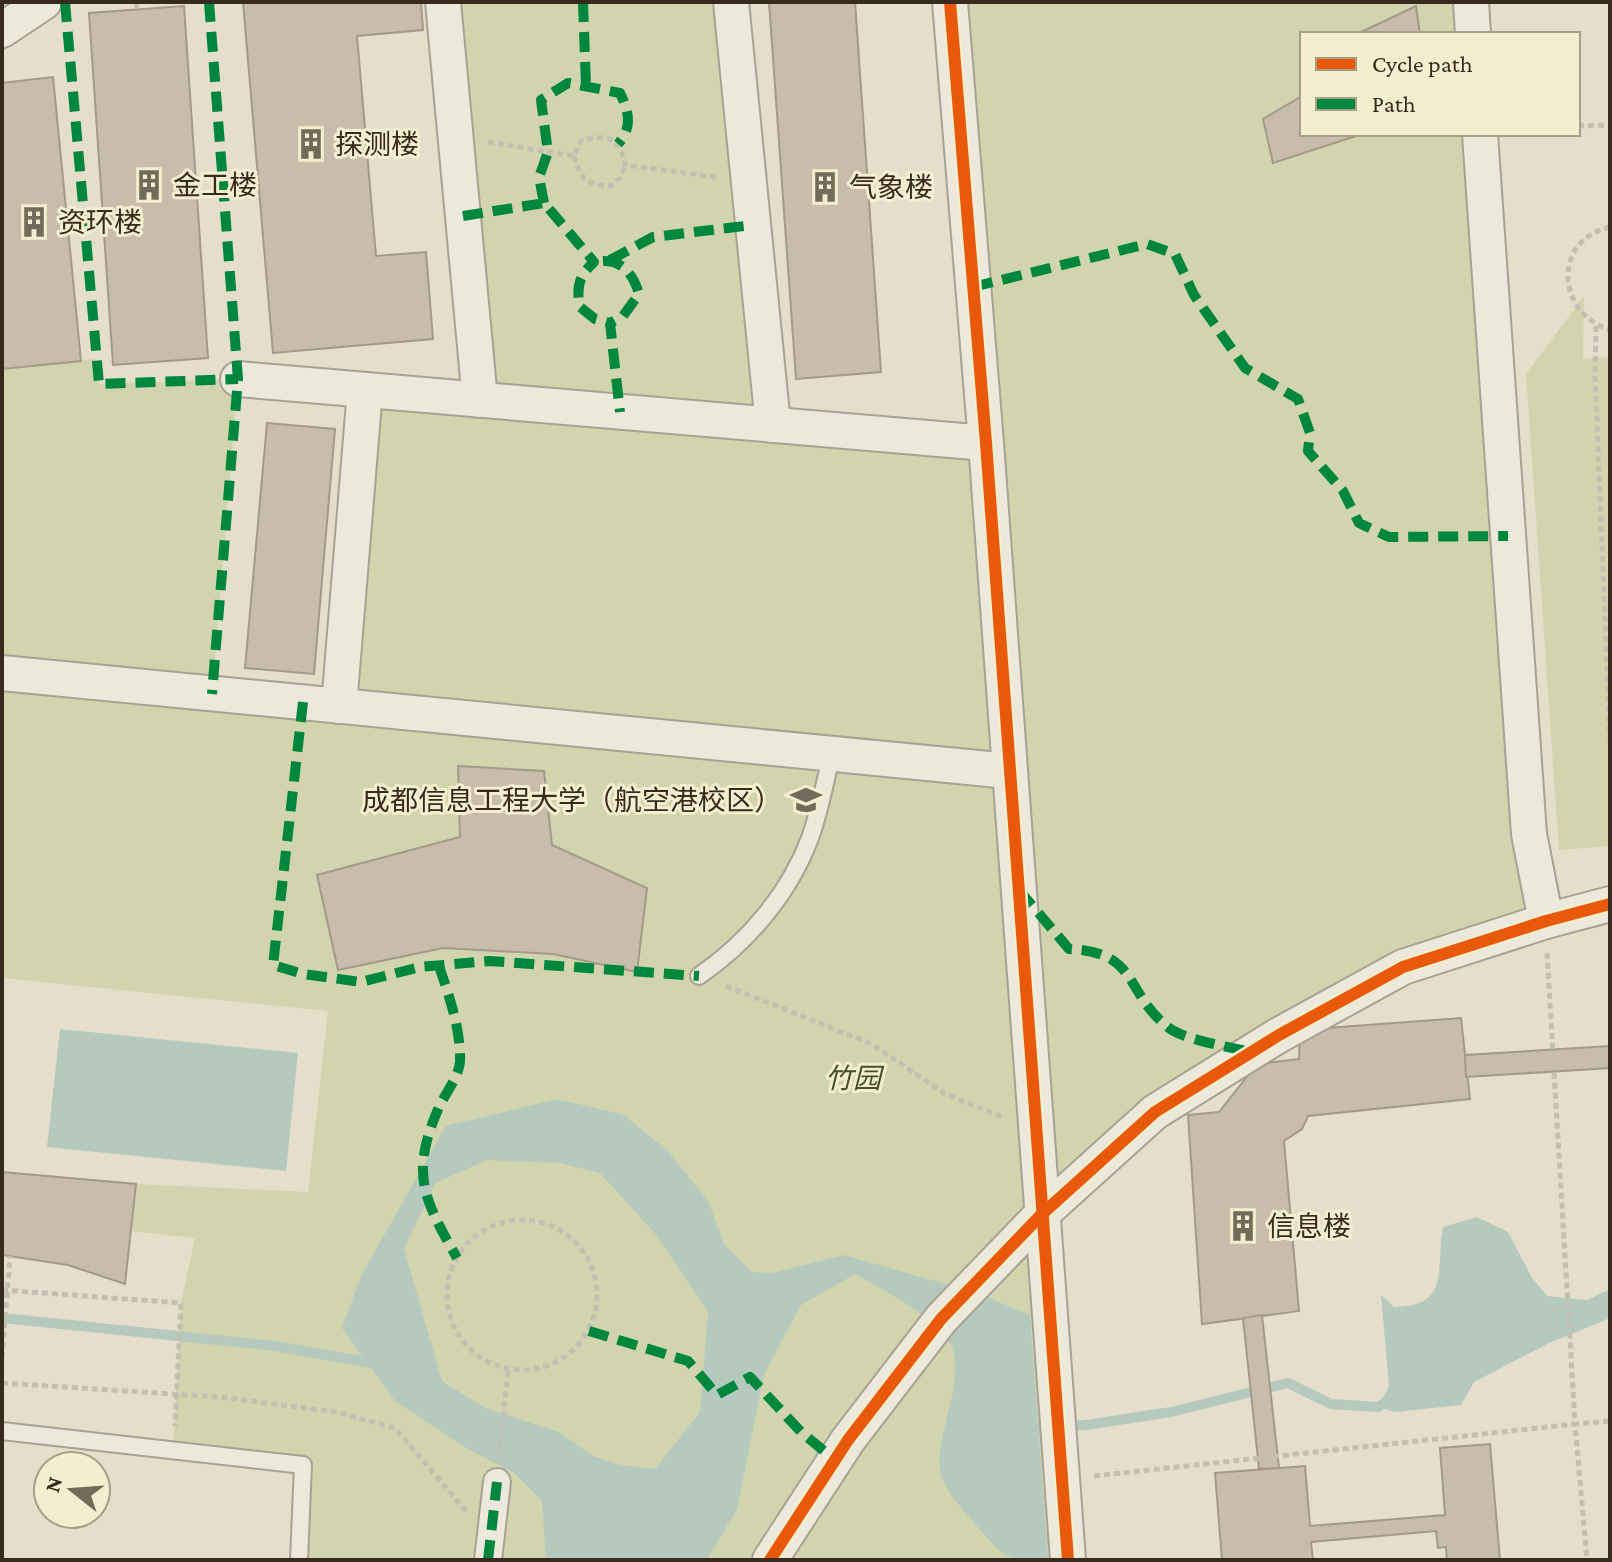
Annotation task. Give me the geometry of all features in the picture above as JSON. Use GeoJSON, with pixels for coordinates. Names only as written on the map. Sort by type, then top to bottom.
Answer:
{"type":"FeatureCollection","features":[{"type":"Feature","properties":{"kind":"street"},"geometry":{"type":"LineString","coordinates":[[2,30],[44,2]]}},
{"type":"Feature","properties":{"kind":"street"},"geometry":{"type":"LineString","coordinates":[[443,2],[480,400]]}},
{"type":"Feature","properties":{"kind":"street"},"geometry":{"type":"LineString","coordinates":[[731,2],[773,425]]}},
{"type":"Feature","properties":{"kind":"street"},"geometry":{"type":"LineString","coordinates":[[950,2],[986,443],[1068,1560]]}},
{"type":"Feature","properties":{"kind":"street"},"geometry":{"type":"LineString","coordinates":[[1471,2],[1473,32]]}},
{"type":"Feature","properties":{"kind":"street"},"geometry":{"type":"LineString","coordinates":[[1480,136],[1529,834],[1546,921]]}},
{"type":"Feature","properties":{"kind":"street"},"geometry":{"type":"LineString","coordinates":[[238,379],[986,443]]}},
{"type":"Feature","properties":{"kind":"street"},"geometry":{"type":"LineString","coordinates":[[339,706],[365,390]]}},
{"type":"Feature","properties":{"kind":"street"},"geometry":{"type":"LineString","coordinates":[[2,673],[1009,771]]}},
{"type":"Feature","properties":{"kind":"street"},"geometry":{"type":"LineString","coordinates":[[770,1560],[848,1440],[925,1339],[1041,1215],[1155,1112],[1279,1035],[1403,967],[1610,904]]}},
{"type":"Feature","properties":{"kind":"street"},"geometry":{"type":"LineString","coordinates":[[488,1560],[497,1482]]}},
{"type":"Feature","properties":{"kind":"lane"},"geometry":{"type":"LineString","coordinates":[[699,976],[718,963],[773,908],[810,838],[832,753]]}},
{"type":"Feature","properties":{"kind":"lane"},"geometry":{"type":"LineString","coordinates":[[2,1431],[303,1465],[299,1560]]}},
{"type":"Feature","properties":{"kind":"path"},"geometry":{"type":"LineString","coordinates":[[136,2],[137,10]]}},
{"type":"Feature","properties":{"kind":"path"},"geometry":{"type":"LineString","coordinates":[[1580,126],[1610,125]]}},
{"type":"Feature","properties":{"kind":"path"},"geometry":{"type":"LineString","coordinates":[[598,135],[613,138],[623,149],[625,165],[620,178],[611,186],[591,186],[579,174],[574,156],[581,141],[598,135]]}},
{"type":"Feature","properties":{"kind":"path"},"geometry":{"type":"LineString","coordinates":[[455,136],[574,156]]}},
{"type":"Feature","properties":{"kind":"path"},"geometry":{"type":"LineString","coordinates":[[625,165],[749,182]]}},
{"type":"Feature","properties":{"kind":"path"},"geometry":{"type":"LineString","coordinates":[[1610,227],[1586,238],[1569,266],[1567,283],[1572,301],[1582,315],[1596,326],[1610,330]]}},
{"type":"Feature","properties":{"kind":"path"},"geometry":{"type":"LineString","coordinates":[[1596,326],[1595,373],[1610,741]]}},
{"type":"Feature","properties":{"kind":"path"},"geometry":{"type":"LineString","coordinates":[[1546,921],[1575,1424],[1587,1560]]}},
{"type":"Feature","properties":{"kind":"path"},"geometry":{"type":"LineString","coordinates":[[699,976],[872,1044],[945,1094],[1034,1129]]}},
{"type":"Feature","properties":{"kind":"path"},"geometry":{"type":"LineString","coordinates":[[534,1219],[557,1227],[576,1241],[590,1261],[597,1284],[597,1308],[589,1331],[575,1350],[555,1363],[532,1370],[508,1370],[484,1361],[463,1344],[450,1321],[446,1295],[450,1269],[463,1246],[483,1229],[508,1220],[534,1219]]}},
{"type":"Feature","properties":{"kind":"path"},"geometry":{"type":"LineString","coordinates":[[2,1358],[10,1256]]}},
{"type":"Feature","properties":{"kind":"path"},"geometry":{"type":"LineString","coordinates":[[5,1290],[181,1303],[173,1451]]}},
{"type":"Feature","properties":{"kind":"path"},"geometry":{"type":"LineString","coordinates":[[497,1482],[508,1370]]}},
{"type":"Feature","properties":{"kind":"path"},"geometry":{"type":"LineString","coordinates":[[2,1383],[176,1394],[336,1412],[395,1428],[454,1500],[491,1532]]}},
{"type":"Feature","properties":{"kind":"path"},"geometry":{"type":"LineString","coordinates":[[1061,1470],[1610,1421]]}},
{"type":"Feature","properties":{"kind":"green space","name":"成都信息工程大学（航空港校区）"},"geometry":{"type":"Polygon","coordinates":[[[443,2],[731,2],[773,425],[983,443],[950,2],[1471,2],[1473,32],[1300,32],[1300,136],[1480,136],[1546,921],[1279,1035],[1041,1215],[1068,1560],[299,1560],[302,1465],[173,1451],[181,1303],[195,1238],[130,1231],[136,1184],[308,1192],[328,1011],[2,978],[2,369],[96,359],[99,384],[238,379],[212,693],[339,706],[365,390],[480,400],[443,2]]]}},
{"type":"Feature","properties":{"kind":"green space"},"geometry":{"type":"Polygon","coordinates":[[[1584,296],[1583,359],[1610,357],[1610,846],[1559,850],[1526,374],[1584,296]]]}},
{"type":"Feature","properties":{"kind":"shaded area"},"geometry":{"type":"Polygon","coordinates":[[[60,1029],[298,1053],[286,1171],[47,1147],[60,1029]]]}},
{"type":"Feature","properties":{"kind":"shaded area"},"geometry":{"type":"Polygon","coordinates":[[[557,1099],[624,1115],[668,1151],[708,1201],[724,1244],[752,1272],[771,1273],[844,1255],[977,1293],[1030,1315],[1048,1560],[1013,1558],[1000,1551],[949,1492],[940,1469],[940,1454],[954,1383],[953,1350],[946,1337],[927,1319],[855,1274],[801,1305],[764,1374],[737,1509],[707,1560],[546,1560],[542,1501],[513,1472],[466,1448],[395,1401],[342,1328],[361,1276],[446,1126],[557,1099]],[[487,1160],[435,1183],[404,1249],[442,1381],[485,1408],[559,1432],[593,1456],[621,1465],[655,1469],[700,1412],[708,1312],[657,1236],[600,1173],[559,1163],[487,1160]]]}},
{"type":"Feature","properties":{"kind":"shaded area"},"geometry":{"type":"Polygon","coordinates":[[[1477,1217],[1508,1232],[1532,1278],[1547,1296],[1587,1300],[1610,1289],[1610,1318],[1547,1344],[1474,1382],[1461,1405],[1396,1412],[1378,1407],[1389,1386],[1381,1295],[1394,1307],[1425,1300],[1437,1282],[1443,1227],[1477,1217]]]}},
{"type":"Feature","properties":{"kind":"building","name":"探测楼"},"geometry":{"type":"Polygon","coordinates":[[[243,2],[421,2],[423,30],[357,36],[376,256],[426,252],[433,339],[273,353],[243,2]]]}},
{"type":"Feature","properties":{"kind":"building","name":"气象楼"},"geometry":{"type":"Polygon","coordinates":[[[769,2],[855,2],[881,372],[796,379],[769,2]]]}},
{"type":"Feature","properties":{"kind":"building","name":"金工楼"},"geometry":{"type":"Polygon","coordinates":[[[184,6],[208,358],[113,365],[89,13],[184,6]]]}},
{"type":"Feature","properties":{"kind":"building"},"geometry":{"type":"Polygon","coordinates":[[[1416,6],[1420,32],[1361,32],[1416,6]]]}},
{"type":"Feature","properties":{"kind":"building","name":"资环楼"},"geometry":{"type":"Polygon","coordinates":[[[53,77],[81,361],[2,369],[2,83],[53,77]]]}},
{"type":"Feature","properties":{"kind":"building"},"geometry":{"type":"Polygon","coordinates":[[[1300,97],[1300,136],[1356,136],[1273,163],[1263,119],[1300,97]]]}},
{"type":"Feature","properties":{"kind":"building"},"geometry":{"type":"Polygon","coordinates":[[[267,423],[335,429],[314,674],[245,668],[267,423]]]}},
{"type":"Feature","properties":{"kind":"building"},"geometry":{"type":"Polygon","coordinates":[[[458,766],[544,771],[552,845],[647,888],[637,972],[553,954],[443,948],[338,970],[317,875],[460,837],[458,766]]]}},
{"type":"Feature","properties":{"kind":"building","name":"信息楼"},"geometry":{"type":"Polygon","coordinates":[[[1461,1018],[1470,1099],[1308,1116],[1302,1129],[1284,1141],[1299,1311],[1202,1324],[1188,1115],[1219,1112],[1257,1064],[1299,1059],[1300,1030],[1461,1018]]]}},
{"type":"Feature","properties":{"kind":"building"},"geometry":{"type":"Polygon","coordinates":[[[1610,1046],[1610,1068],[1466,1077],[1465,1055],[1610,1046]]]}},
{"type":"Feature","properties":{"kind":"building"},"geometry":{"type":"Polygon","coordinates":[[[2,1172],[136,1184],[125,1284],[68,1265],[2,1255],[2,1172]]]}},
{"type":"Feature","properties":{"kind":"building"},"geometry":{"type":"Polygon","coordinates":[[[1262,1315],[1279,1468],[1259,1469],[1243,1318],[1262,1315]]]}},
{"type":"Feature","properties":{"kind":"building"},"geometry":{"type":"Polygon","coordinates":[[[1490,1444],[1500,1560],[1447,1560],[1446,1547],[1438,1548],[1436,1531],[1311,1542],[1313,1560],[1222,1560],[1215,1473],[1305,1466],[1310,1526],[1445,1515],[1440,1448],[1490,1444]]]}},
{"type":"Feature","properties":{"kind":"waterway"},"geometry":{"type":"LineString","coordinates":[[2,1318],[275,1346],[377,1364]]}},
{"type":"Feature","properties":{"kind":"waterway"},"geometry":{"type":"LineString","coordinates":[[1026,1429],[1086,1425],[1171,1412],[1288,1383],[1331,1404],[1378,1407],[1389,1399]]}},
{"type":"Feature","properties":{"kind":"marked path"},"geometry":{"type":"LineString","coordinates":[[65,2],[99,384],[238,379]]}},
{"type":"Feature","properties":{"kind":"marked path"},"geometry":{"type":"LineString","coordinates":[[209,2],[238,379],[212,694]]}},
{"type":"Feature","properties":{"kind":"marked path"},"geometry":{"type":"LineString","coordinates":[[583,2],[586,86]]}},
{"type":"Feature","properties":{"kind":"marked path"},"geometry":{"type":"LineString","coordinates":[[544,203],[539,177],[548,152],[541,100],[568,83],[620,93],[626,107],[628,125],[618,144]]}},
{"type":"Feature","properties":{"kind":"marked path"},"geometry":{"type":"LineString","coordinates":[[463,216],[544,203],[594,262],[580,282],[580,307],[595,319],[610,323],[620,412]]}},
{"type":"Feature","properties":{"kind":"marked path"},"geometry":{"type":"LineString","coordinates":[[610,260],[653,237],[753,225]]}},
{"type":"Feature","properties":{"kind":"marked path"},"geometry":{"type":"LineString","coordinates":[[973,287],[1147,244],[1175,254],[1194,295],[1245,368],[1298,399],[1310,433],[1308,451],[1343,491],[1359,523],[1389,537],[1508,536]]}},
{"type":"Feature","properties":{"kind":"marked path"},"geometry":{"type":"LineString","coordinates":[[603,261],[616,263],[627,270],[639,294],[623,316],[610,323]]}},
{"type":"Feature","properties":{"kind":"marked path"},"geometry":{"type":"LineString","coordinates":[[303,702],[273,965],[303,974],[361,982],[420,967],[489,961],[699,976]]}},
{"type":"Feature","properties":{"kind":"marked path"},"geometry":{"type":"LineString","coordinates":[[1019,890],[1069,949],[1092,952],[1120,966],[1154,1014],[1169,1028],[1196,1040],[1251,1052]]}},
{"type":"Feature","properties":{"kind":"marked path"},"geometry":{"type":"LineString","coordinates":[[439,966],[456,1025],[460,1062],[430,1130],[423,1168],[424,1185],[436,1218],[457,1258]]}},
{"type":"Feature","properties":{"kind":"marked path"},"geometry":{"type":"LineString","coordinates":[[589,1331],[688,1361],[717,1395],[750,1377],[801,1432],[835,1460]]}},
{"type":"Feature","properties":{"kind":"marked path"},"geometry":{"type":"LineString","coordinates":[[488,1560],[497,1482]]}},
{"type":"Feature","properties":{"kind":"cycle path"},"geometry":{"type":"LineString","coordinates":[[950,2],[986,443],[1068,1560]]}},
{"type":"Feature","properties":{"kind":"cycle path"},"geometry":{"type":"LineString","coordinates":[[770,1560],[848,1440],[941,1319],[1041,1215],[1155,1112],[1279,1035],[1403,967],[1610,904]]}},
{"type":"Feature","properties":{"kind":"place","name":"探测楼"},"geometry":{"type":"Point","coordinates":[311,144]}},
{"type":"Feature","properties":{"kind":"place","name":"金工楼"},"geometry":{"type":"Point","coordinates":[149,185]}},
{"type":"Feature","properties":{"kind":"place","name":"气象楼"},"geometry":{"type":"Point","coordinates":[825,187]}},
{"type":"Feature","properties":{"kind":"place","name":"资环楼"},"geometry":{"type":"Point","coordinates":[34,222]}},
{"type":"Feature","properties":{"kind":"place","name":"成都信息工程大学（航空港校区）"},"geometry":{"type":"Point","coordinates":[806,800]}},
{"type":"Feature","properties":{"kind":"place","name":"信息楼"},"geometry":{"type":"Point","coordinates":[1243,1226]}},
{"type":"Feature","properties":{"kind":"park label","name":"竹园"},"geometry":{"type":"Point","coordinates":[853,1078]}}]}
